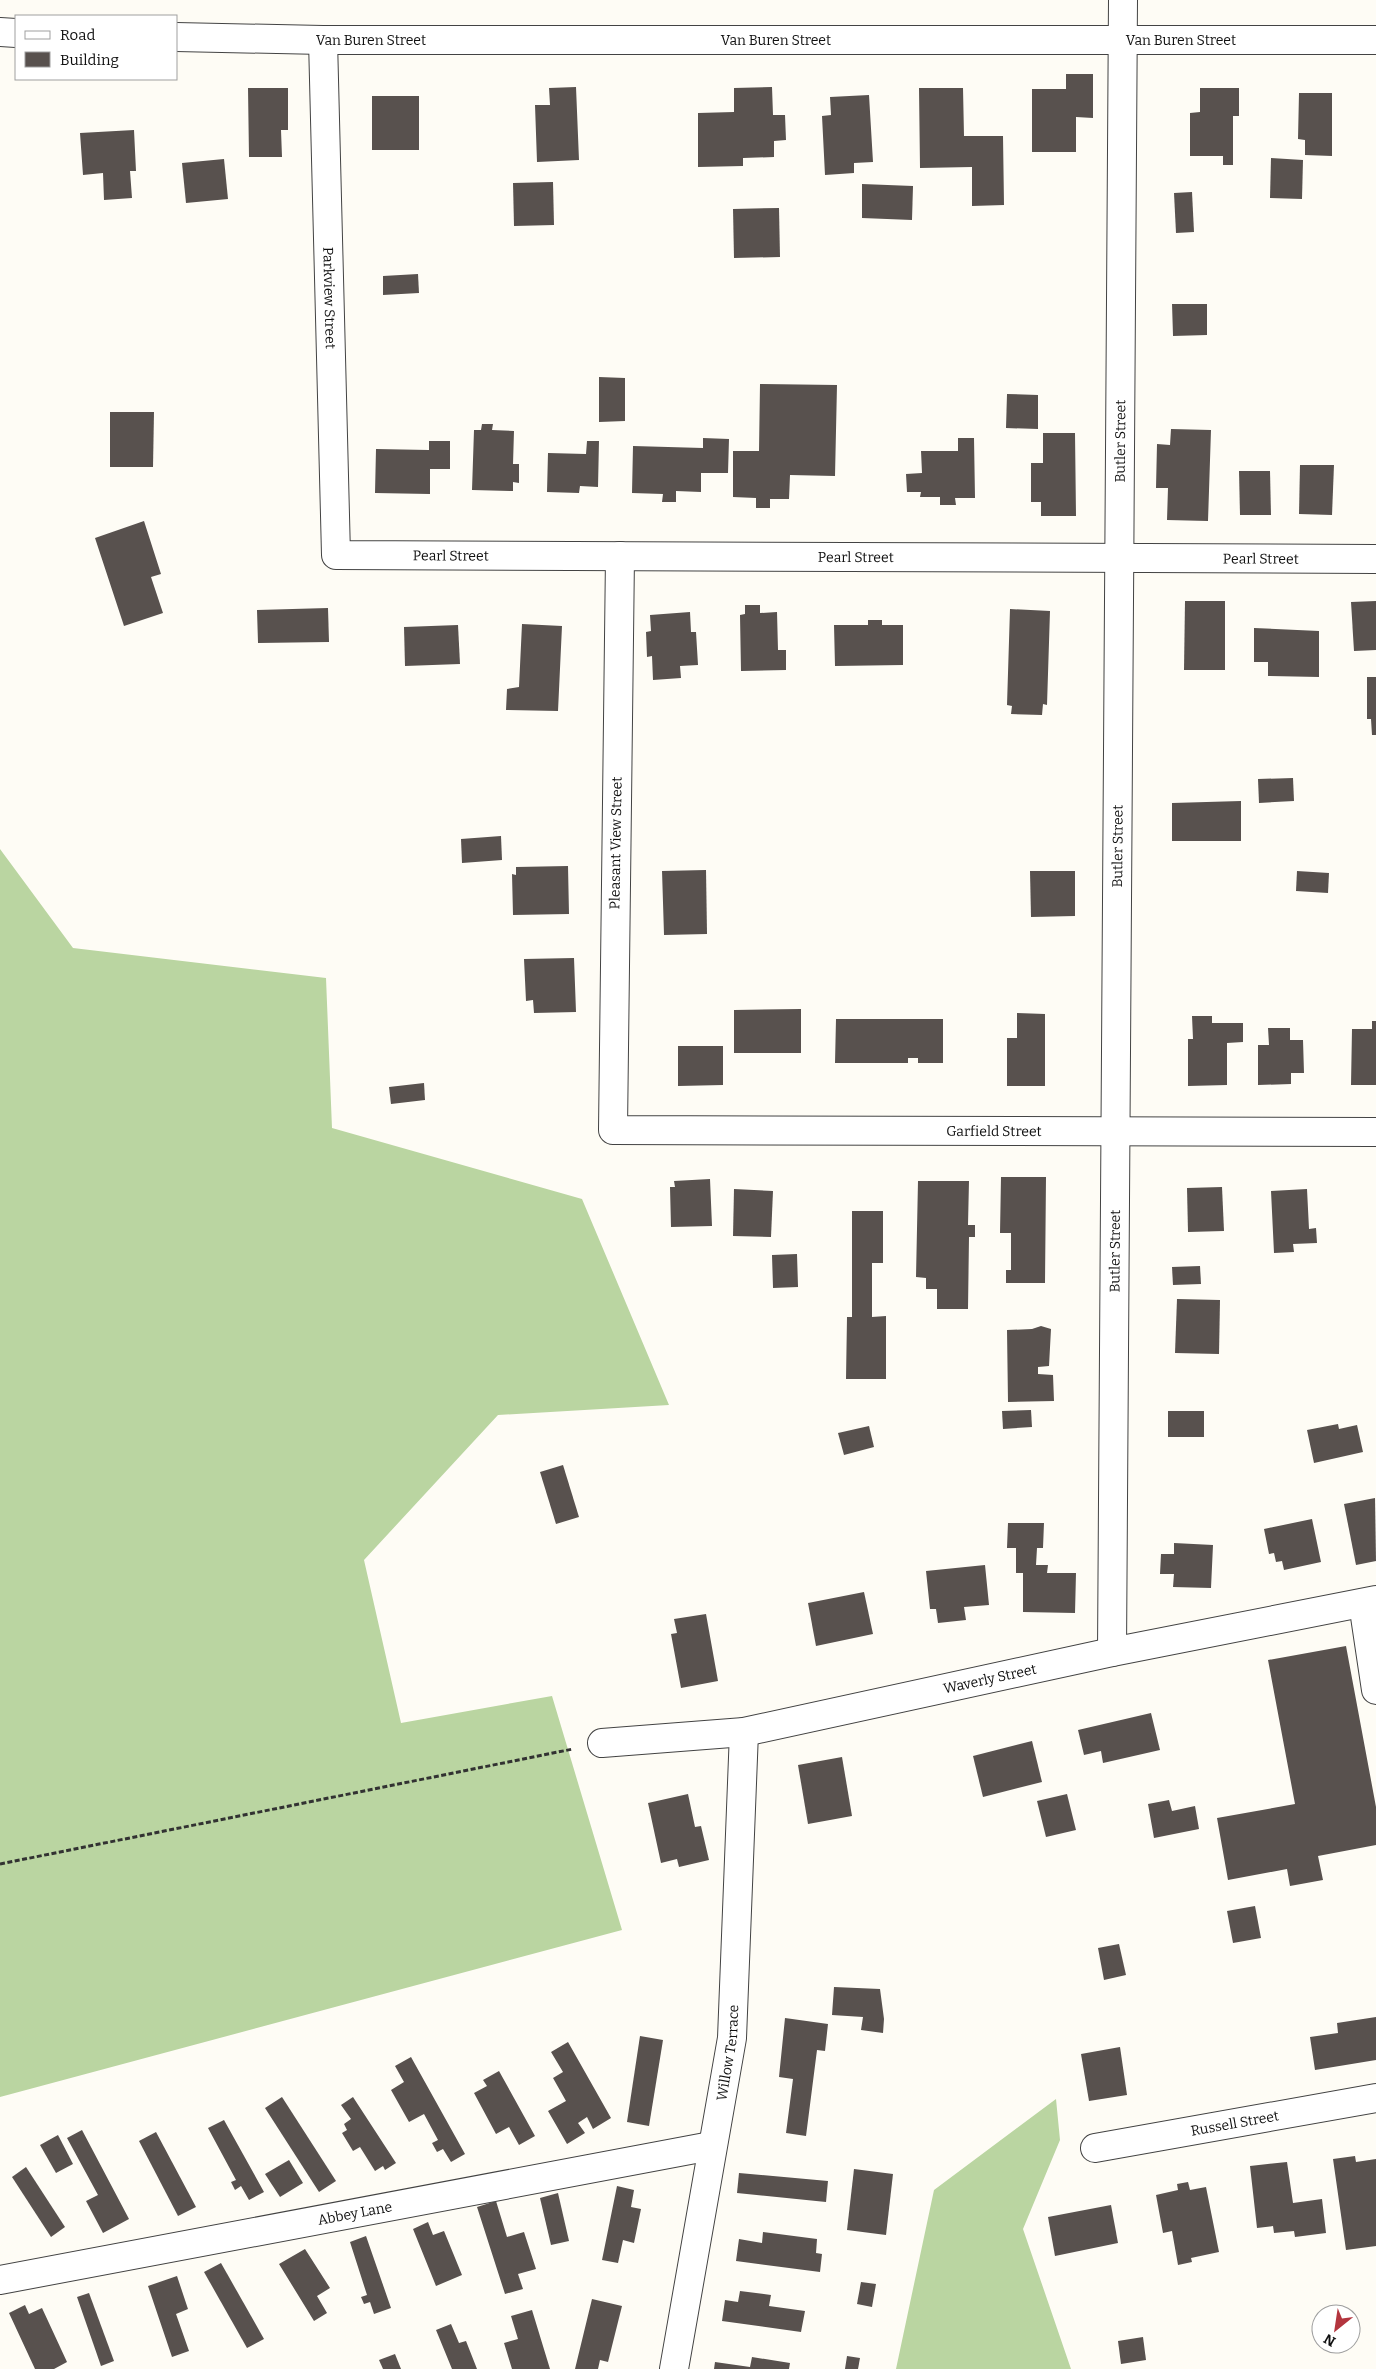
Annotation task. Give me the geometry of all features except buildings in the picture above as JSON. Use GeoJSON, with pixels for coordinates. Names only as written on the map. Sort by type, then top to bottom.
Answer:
{"type":"FeatureCollection","features":[{"type":"Feature","properties":{"kind":"street","name":"Butler Street"},"geometry":{"type":"LineString","coordinates":[[1112,1652],[1124,0]]}},
{"type":"Feature","properties":{"kind":"street"},"geometry":{"type":"LineString","coordinates":[[0,32],[15,33]]}},
{"type":"Feature","properties":{"kind":"street","name":"Van Buren Street"},"geometry":{"type":"LineString","coordinates":[[178,37],[323,40],[1376,40]]}},
{"type":"Feature","properties":{"kind":"street","name":"Parkview Street"},"geometry":{"type":"LineString","coordinates":[[323,40],[336,555]]}},
{"type":"Feature","properties":{"kind":"street","name":"Pearl Street"},"geometry":{"type":"LineString","coordinates":[[336,555],[1376,559]]}},
{"type":"Feature","properties":{"kind":"street","name":"Pleasant View Street"},"geometry":{"type":"LineString","coordinates":[[613,1130],[620,556]]}},
{"type":"Feature","properties":{"kind":"street","name":"Garfield Street"},"geometry":{"type":"LineString","coordinates":[[613,1130],[1376,1132]]}},
{"type":"Feature","properties":{"kind":"street"},"geometry":{"type":"LineString","coordinates":[[1370,1602],[1376,1690]]}},
{"type":"Feature","properties":{"kind":"street","name":"Waverly Street"},"geometry":{"type":"LineString","coordinates":[[602,1743],[744,1732],[1112,1652],[1370,1602]]}},
{"type":"Feature","properties":{"kind":"street","name":"Willow Terrace"},"geometry":{"type":"LineString","coordinates":[[674,2369],[732,2029],[744,1732]]}},
{"type":"Feature","properties":{"kind":"street","name":"Russell Street"},"geometry":{"type":"LineString","coordinates":[[1095,2148],[1376,2098]]}},
{"type":"Feature","properties":{"kind":"street","name":"Abbey Lane"},"geometry":{"type":"LineString","coordinates":[[0,2280],[711,2146]]}},
{"type":"Feature","properties":{"kind":"path"},"geometry":{"type":"LineString","coordinates":[[0,1864],[602,1743]]}},
{"type":"Feature","properties":{"kind":"green space"},"geometry":{"type":"Polygon","coordinates":[[[0,849],[73,948],[326,978],[332,1128],[582,1199],[669,1405],[498,1415],[364,1560],[401,1723],[552,1696],[622,1930],[0,2097],[0,849]]]}},
{"type":"Feature","properties":{"kind":"green space"},"geometry":{"type":"Polygon","coordinates":[[[1056,2099],[1060,2140],[1023,2229],[1071,2369],[896,2369],[934,2190],[1056,2099]]]}}]}
